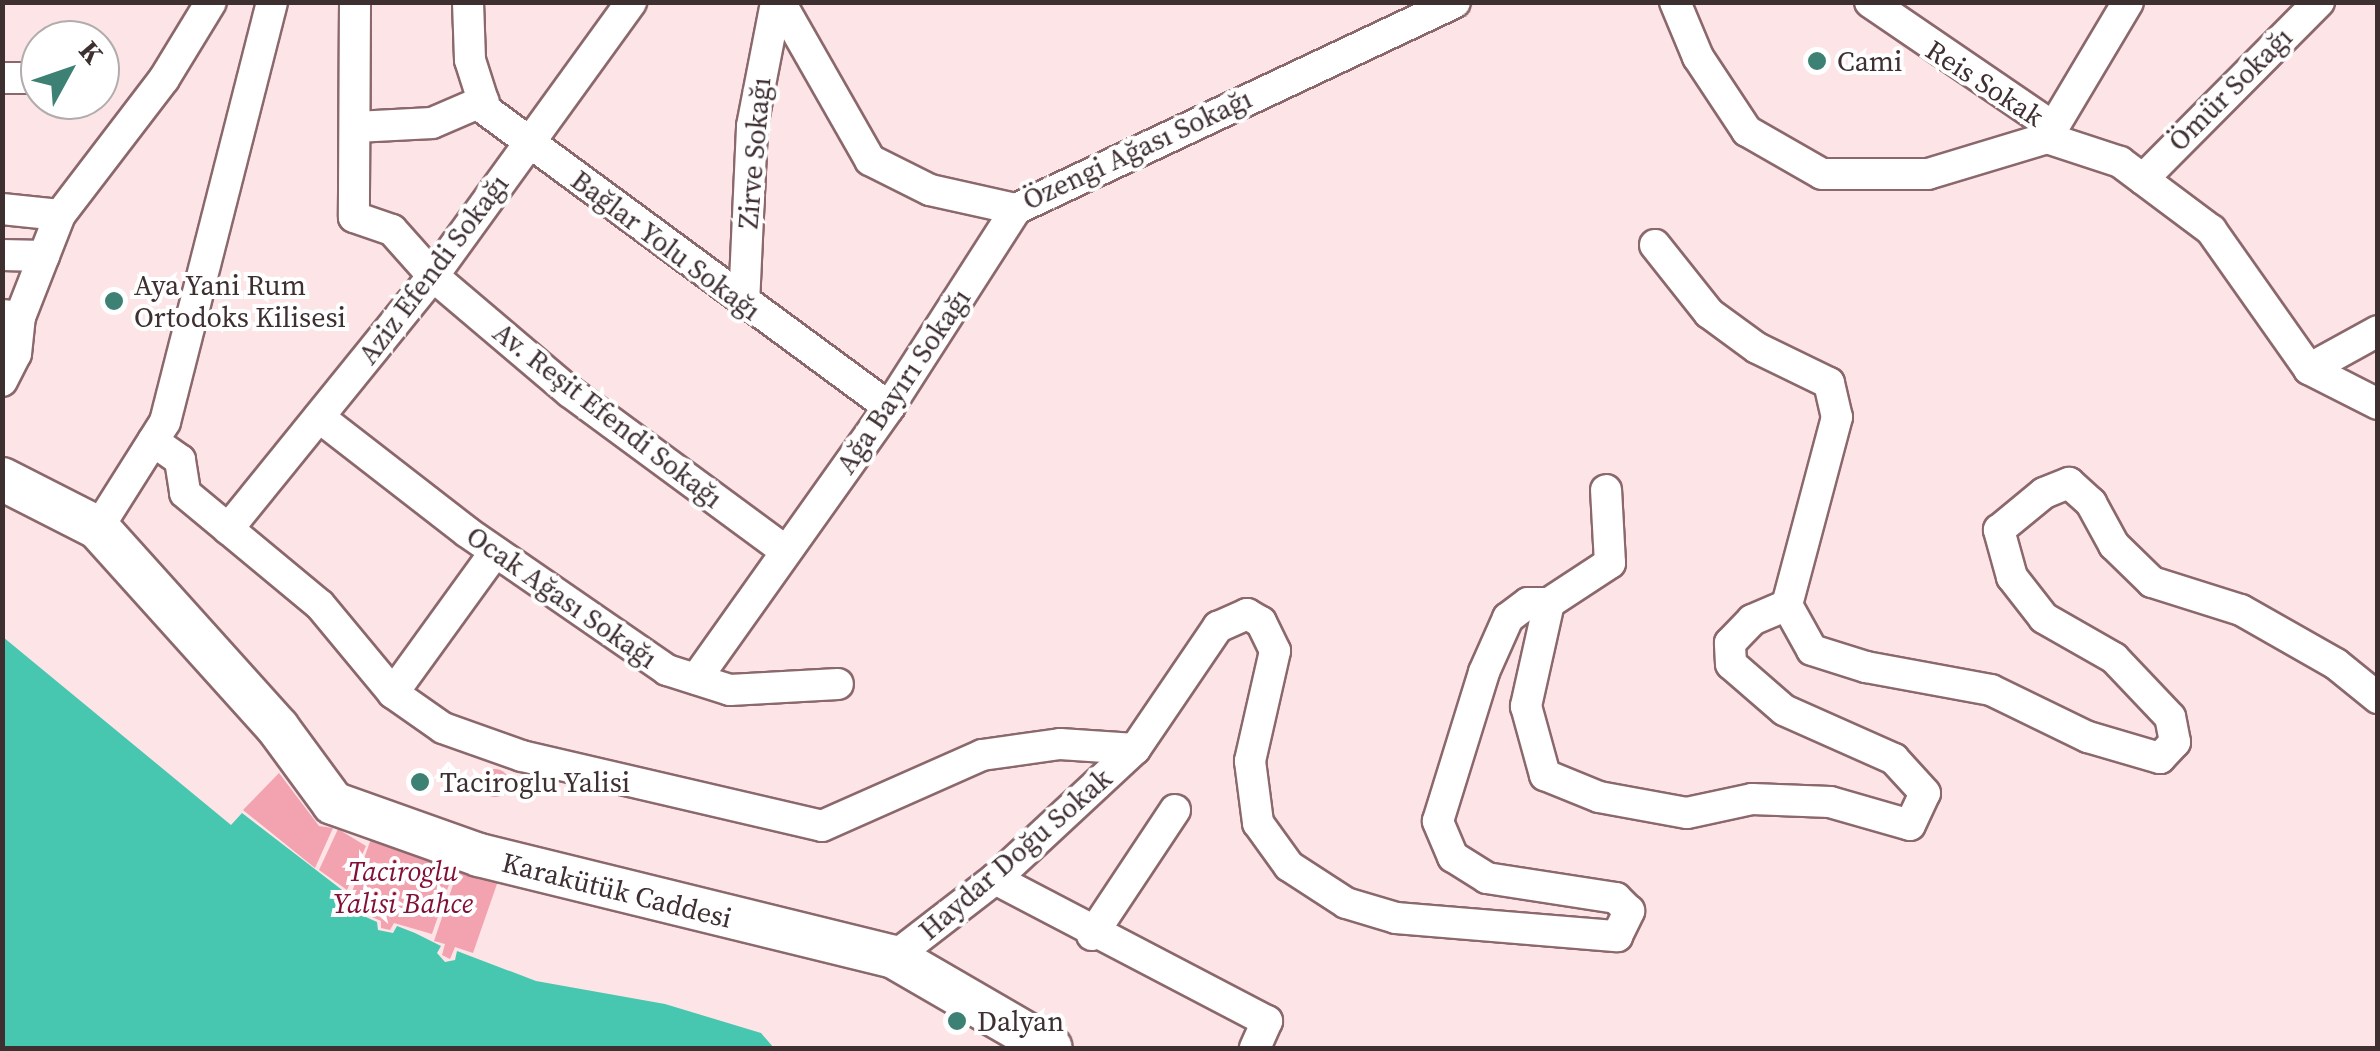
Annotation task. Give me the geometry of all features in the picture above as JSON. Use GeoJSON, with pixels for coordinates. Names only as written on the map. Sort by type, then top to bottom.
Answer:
{"type":"FeatureCollection","features":[{"type":"Feature","properties":{"kind":"main road","name":"Karakütük Caddesi"},"geometry":{"type":"LineString","coordinates":[[2,479],[98,528],[278,728],[333,803],[479,855],[894,957],[1052,1048]]}},
{"type":"Feature","properties":{"kind":"street"},"geometry":{"type":"LineString","coordinates":[[2,382],[16,354],[11,316],[44,256],[60,216],[164,78],[211,2]]}},
{"type":"Feature","properties":{"kind":"street"},"geometry":{"type":"LineString","coordinates":[[98,528],[165,422],[272,2]]}},
{"type":"Feature","properties":{"kind":"street"},"geometry":{"type":"LineString","coordinates":[[355,2],[356,126],[432,123],[483,101]]}},
{"type":"Feature","properties":{"kind":"street","name":"Bağlar Yolu Sokağı"},"geometry":{"type":"LineString","coordinates":[[468,2],[470,60],[483,101],[526,145],[630,212],[744,304],[889,407]]}},
{"type":"Feature","properties":{"kind":"street","name":"Aziz Efendi Sokağı"},"geometry":{"type":"LineString","coordinates":[[228,529],[434,276],[630,2]]}},
{"type":"Feature","properties":{"kind":"street","name":"Özengi Ağası Sokağı"},"geometry":{"type":"LineString","coordinates":[[778,2],[870,160],[930,190],[1016,208],[1454,2]]}},
{"type":"Feature","properties":{"kind":"street","name":"Zirve Sokağı"},"geometry":{"type":"LineString","coordinates":[[744,304],[752,126],[778,2]]}},
{"type":"Feature","properties":{"kind":"street"},"geometry":{"type":"LineString","coordinates":[[1675,2],[1698,58],[1747,130],[1822,174],[1928,174],[2050,133],[2128,2]]}},
{"type":"Feature","properties":{"kind":"street","name":"Reis Sokak"},"geometry":{"type":"LineString","coordinates":[[1870,2],[2050,133],[2120,162],[2212,230],[2309,370]]}},
{"type":"Feature","properties":{"kind":"street","name":"Ömür Sokağı"},"geometry":{"type":"LineString","coordinates":[[2143,178],[2319,2]]}},
{"type":"Feature","properties":{"kind":"street","name":"Av. Reşit Efendi Sokağı"},"geometry":{"type":"LineString","coordinates":[[356,126],[354,216],[392,230],[434,276],[570,392],[786,550]]}},
{"type":"Feature","properties":{"kind":"street","name":"Ağa Bayırı Sokağı"},"geometry":{"type":"LineString","coordinates":[[696,679],[889,407],[1016,208]]}},
{"type":"Feature","properties":{"kind":"street"},"geometry":{"type":"LineString","coordinates":[[2,209],[60,216]]}},
{"type":"Feature","properties":{"kind":"street"},"geometry":{"type":"LineString","coordinates":[[1655,245],[1709,313],[1758,348],[1828,383],[1837,417],[1787,605],[1812,650],[1866,668],[1991,690],[2088,737],[2160,758],[2175,742],[2170,717],[2114,658],[2044,618],[2012,577],[1999,530],[2044,493],[2070,483],[2091,504],[2114,545],[2152,582],[2241,610],[2336,664],[2378,698]]}},
{"type":"Feature","properties":{"kind":"street"},"geometry":{"type":"LineString","coordinates":[[2,255],[44,256]]}},
{"type":"Feature","properties":{"kind":"street"},"geometry":{"type":"LineString","coordinates":[[2309,370],[2378,331]]}},
{"type":"Feature","properties":{"kind":"street"},"geometry":{"type":"LineString","coordinates":[[2309,370],[2378,404]]}},
{"type":"Feature","properties":{"kind":"street","name":"Ocak Ağası Sokağı"},"geometry":{"type":"LineString","coordinates":[[319,417],[604,632],[667,670],[730,690],[838,684]]}},
{"type":"Feature","properties":{"kind":"street"},"geometry":{"type":"LineString","coordinates":[[153,442],[180,460],[185,493],[320,605],[393,692],[443,728],[522,756],[822,826],[982,755],[1060,744],[1135,749]]}},
{"type":"Feature","properties":{"kind":"street"},"geometry":{"type":"LineString","coordinates":[[1606,490],[1610,563],[1549,603],[1526,706],[1544,775],[1598,797],[1687,813],[1752,799],[1830,802],[1910,824],[1925,793],[1894,759],[1784,710],[1731,664],[1730,642],[1752,620],[1787,605]]}},
{"type":"Feature","properties":{"kind":"street"},"geometry":{"type":"LineString","coordinates":[[393,692],[495,552]]}},
{"type":"Feature","properties":{"kind":"street","name":"Haydar Doğu Sokak"},"geometry":{"type":"LineString","coordinates":[[894,957],[995,879],[1135,749],[1218,627],[1247,614],[1261,622],[1274,652],[1250,761],[1258,823],[1289,866],[1346,903],[1396,918],[1616,936],[1629,911],[1616,898],[1487,878],[1452,857],[1438,822],[1484,672],[1508,618],[1528,603],[1549,603]]}},
{"type":"Feature","properties":{"kind":"street"},"geometry":{"type":"LineString","coordinates":[[1092,934],[1175,810]]}},
{"type":"Feature","properties":{"kind":"street"},"geometry":{"type":"LineString","coordinates":[[995,879],[1092,934],[1268,1020],[1255,1048]]}},
{"type":"Feature","properties":{"kind":"green space"},"geometry":{"type":"Polygon","coordinates":[[[495,769],[505,773],[509,783],[505,793],[495,797],[485,793],[481,783],[485,773],[495,769]]]}},
{"type":"Feature","properties":{"kind":"green space"},"geometry":{"type":"Polygon","coordinates":[[[279,773],[319,826],[333,828],[315,868],[243,810],[279,773]]]}},
{"type":"Feature","properties":{"kind":"green space"},"geometry":{"type":"Polygon","coordinates":[[[338,829],[366,846],[347,890],[319,870],[338,829]]]}},
{"type":"Feature","properties":{"kind":"green space","name":"Taciroglu Yalisi Bahce"},"geometry":{"type":"Polygon","coordinates":[[[372,836],[455,867],[432,934],[394,923],[390,930],[381,928],[381,921],[347,906],[372,836]]]}},
{"type":"Feature","properties":{"kind":"green space"},"geometry":{"type":"Polygon","coordinates":[[[459,867],[498,881],[473,953],[455,947],[450,959],[442,955],[445,944],[434,941],[459,867]]]}},
{"type":"Feature","properties":{"kind":"shaded area"},"geometry":{"type":"Polygon","coordinates":[[[3,637],[231,825],[242,813],[346,893],[346,908],[377,922],[378,930],[393,933],[397,926],[415,933],[441,946],[437,953],[445,962],[455,960],[457,951],[536,981],[665,1004],[761,1033],[774,1048],[3,1048],[3,637]]]}},
{"type":"Feature","properties":{"kind":"place","name":"Cami"},"geometry":{"type":"Point","coordinates":[1817,61]}},
{"type":"Feature","properties":{"kind":"place","name":"Aya Yani Rum Ortodoks Kilisesi"},"geometry":{"type":"Point","coordinates":[114,301]}},
{"type":"Feature","properties":{"kind":"place","name":"Taciroglu Yalisi"},"geometry":{"type":"Point","coordinates":[420,782]}},
{"type":"Feature","properties":{"kind":"place","name":"Dalyan"},"geometry":{"type":"Point","coordinates":[957,1021]}}]}
